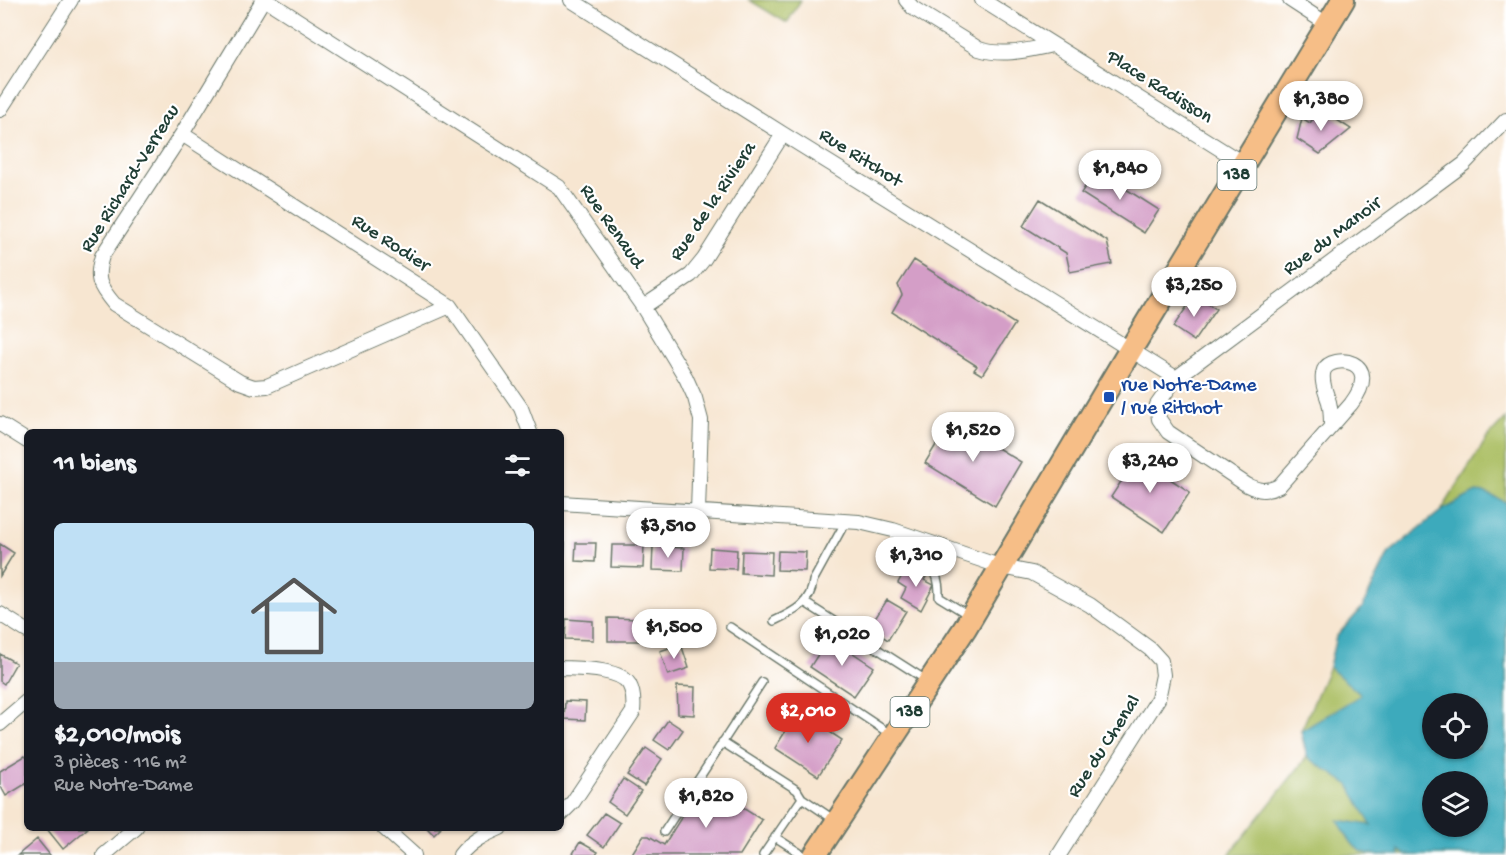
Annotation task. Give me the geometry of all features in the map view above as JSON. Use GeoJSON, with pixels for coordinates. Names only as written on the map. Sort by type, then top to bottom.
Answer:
{"type":"FeatureCollection","features":[{"type":"Feature","properties":{"kind":"main road","name":"138"},"geometry":{"type":"LineString","coordinates":[[815,855],[972,617],[1131,349],[1343,0]]}},
{"type":"Feature","properties":{"kind":"street"},"geometry":{"type":"LineString","coordinates":[[0,110],[71,0]]}},
{"type":"Feature","properties":{"kind":"street","name":"Rue Richard-Verreau"},"geometry":{"type":"LineString","coordinates":[[264,0],[182,134],[102,256],[97,273],[101,289],[114,304],[240,382],[254,387],[267,386],[450,306]]}},
{"type":"Feature","properties":{"kind":"street","name":"Rue Renaud"},"geometry":{"type":"LineString","coordinates":[[264,0],[559,187],[643,307],[686,378],[695,398],[700,420],[698,511]]}},
{"type":"Feature","properties":{"kind":"street","name":"Rue Ritchot"},"geometry":{"type":"LineString","coordinates":[[571,0],[1176,378]]}},
{"type":"Feature","properties":{"kind":"street"},"geometry":{"type":"LineString","coordinates":[[906,0],[913,8],[979,49],[1008,54],[1053,45]]}},
{"type":"Feature","properties":{"kind":"street","name":"Place Radisson"},"geometry":{"type":"LineString","coordinates":[[982,0],[1244,164]]}},
{"type":"Feature","properties":{"kind":"street"},"geometry":{"type":"LineString","coordinates":[[1290,0],[1328,24]]}},
{"type":"Feature","properties":{"kind":"street","name":"Rue du Manoir"},"geometry":{"type":"LineString","coordinates":[[1332,426],[1279,486],[1269,491],[1257,490],[1168,432],[1159,419],[1156,405],[1176,378],[1464,164],[1506,120]]}},
{"type":"Feature","properties":{"kind":"street","name":"Rue Rodier"},"geometry":{"type":"LineString","coordinates":[[182,134],[450,306],[521,408],[529,429]]}},
{"type":"Feature","properties":{"kind":"street","name":"Rue de la Riviera"},"geometry":{"type":"LineString","coordinates":[[643,307],[691,275],[704,259],[783,134]]}},
{"type":"Feature","properties":{"kind":"street"},"geometry":{"type":"LineString","coordinates":[[0,424],[24,439]]}},
{"type":"Feature","properties":{"kind":"street"},"geometry":{"type":"LineString","coordinates":[[564,503],[859,522],[893,530],[1002,567]]}},
{"type":"Feature","properties":{"kind":"street","name":"Rue du Chenal"},"geometry":{"type":"LineString","coordinates":[[1002,567],[1032,573],[1090,604],[1150,649],[1161,661],[1163,675],[1158,699],[1059,855]]}},
{"type":"Feature","properties":{"kind":"street"},"geometry":{"type":"LineString","coordinates":[[0,614],[24,629]]}},
{"type":"Feature","properties":{"kind":"street"},"geometry":{"type":"LineString","coordinates":[[564,668],[614,674],[628,682],[634,696],[633,712],[573,802],[564,811]]}},
{"type":"Feature","properties":{"kind":"street"},"geometry":{"type":"LineString","coordinates":[[0,724],[24,704]]}},
{"type":"Feature","properties":{"kind":"street"},"geometry":{"type":"LineString","coordinates":[[104,855],[132,831]]}},
{"type":"Feature","properties":{"kind":"street"},"geometry":{"type":"LineString","coordinates":[[387,831],[414,855]]}},
{"type":"Feature","properties":{"kind":"street"},"geometry":{"type":"LineString","coordinates":[[460,855],[468,845],[493,831]]}},
{"type":"Feature","properties":{"kind":"lane"},"geometry":{"type":"LineString","coordinates":[[774,621],[799,609],[812,592],[813,581],[846,521]]}},
{"type":"Feature","properties":{"kind":"lane"},"geometry":{"type":"LineString","coordinates":[[927,565],[935,545]]}},
{"type":"Feature","properties":{"kind":"lane"},"geometry":{"type":"LineString","coordinates":[[893,572],[899,562],[914,560],[927,565],[936,572],[939,597],[972,617]]}},
{"type":"Feature","properties":{"kind":"lane"},"geometry":{"type":"LineString","coordinates":[[804,602],[929,682]]}},
{"type":"Feature","properties":{"kind":"lane"},"geometry":{"type":"LineString","coordinates":[[730,627],[893,736]]}},
{"type":"Feature","properties":{"kind":"lane"},"geometry":{"type":"LineString","coordinates":[[664,832],[762,682]]}},
{"type":"Feature","properties":{"kind":"lane"},"geometry":{"type":"LineString","coordinates":[[722,742],[797,790],[802,798],[837,822]]}},
{"type":"Feature","properties":{"kind":"lane"},"geometry":{"type":"LineString","coordinates":[[763,855],[802,798]]}},
{"type":"Feature","properties":{"kind":"lane"},"geometry":{"type":"LineString","coordinates":[[775,837],[802,855]]}},
{"type":"Feature","properties":{"kind":"green space"},"geometry":{"type":"Polygon","coordinates":[[[749,0],[801,0],[787,23],[749,0]]]}},
{"type":"Feature","properties":{"kind":"green space"},"geometry":{"type":"Polygon","coordinates":[[[1506,418],[1506,819],[1485,855],[1229,855],[1307,757],[1301,731],[1329,667],[1336,637],[1362,608],[1389,553],[1441,511],[1487,438],[1506,418]]]}},
{"type":"Feature","properties":{"kind":"water"},"geometry":{"type":"Polygon","coordinates":[[[1476,492],[1486,493],[1506,502],[1506,855],[1406,855],[1399,850],[1400,855],[1386,855],[1360,851],[1338,820],[1371,825],[1349,785],[1307,757],[1301,731],[1361,695],[1329,667],[1336,637],[1362,608],[1389,553],[1441,511],[1476,492]]]}},
{"type":"Feature","properties":{"kind":"building"},"geometry":{"type":"Polygon","coordinates":[[[1320,109],[1351,129],[1320,154],[1297,139],[1302,118],[1310,123],[1320,109]]]}},
{"type":"Feature","properties":{"kind":"building"},"geometry":{"type":"Polygon","coordinates":[[[1096,170],[1159,210],[1144,233],[1081,193],[1096,170]]]}},
{"type":"Feature","properties":{"kind":"building"},"geometry":{"type":"Polygon","coordinates":[[[1040,199],[1107,241],[1112,264],[1070,272],[1066,253],[1023,226],[1040,199]]]}},
{"type":"Feature","properties":{"kind":"building"},"geometry":{"type":"Polygon","coordinates":[[[914,260],[1015,324],[982,375],[974,370],[977,366],[892,312],[902,295],[898,285],[914,260]]]}},
{"type":"Feature","properties":{"kind":"building"},"geometry":{"type":"Polygon","coordinates":[[[1195,295],[1216,309],[1194,341],[1173,327],[1195,295]]]}},
{"type":"Feature","properties":{"kind":"building"},"geometry":{"type":"Polygon","coordinates":[[[951,420],[1021,462],[995,506],[925,463],[951,420]]]}},
{"type":"Feature","properties":{"kind":"building"},"geometry":{"type":"Polygon","coordinates":[[[1137,457],[1190,492],[1164,532],[1111,497],[1137,457]]]}},
{"type":"Feature","properties":{"kind":"building"},"geometry":{"type":"Polygon","coordinates":[[[576,543],[596,543],[595,562],[575,561],[576,543]]]}},
{"type":"Feature","properties":{"kind":"building"},"geometry":{"type":"Polygon","coordinates":[[[0,544],[14,553],[0,576],[0,544]]]}},
{"type":"Feature","properties":{"kind":"building"},"geometry":{"type":"Polygon","coordinates":[[[612,545],[644,545],[643,568],[611,567],[612,545]]]}},
{"type":"Feature","properties":{"kind":"building"},"geometry":{"type":"Polygon","coordinates":[[[653,546],[684,548],[683,571],[652,570],[653,546]]]}},
{"type":"Feature","properties":{"kind":"building"},"geometry":{"type":"Polygon","coordinates":[[[710,548],[737,550],[736,569],[709,568],[710,548]]]}},
{"type":"Feature","properties":{"kind":"building"},"geometry":{"type":"Polygon","coordinates":[[[742,551],[772,552],[771,575],[741,573],[742,551]]]}},
{"type":"Feature","properties":{"kind":"building"},"geometry":{"type":"Polygon","coordinates":[[[778,551],[806,552],[805,571],[777,570],[778,551]]]}},
{"type":"Feature","properties":{"kind":"building"},"geometry":{"type":"Polygon","coordinates":[[[914,568],[927,575],[924,580],[934,585],[921,610],[901,598],[906,588],[898,583],[905,570],[911,574],[914,568]]]}},
{"type":"Feature","properties":{"kind":"building"},"geometry":{"type":"Polygon","coordinates":[[[887,600],[906,611],[888,640],[869,628],[887,600]]]}},
{"type":"Feature","properties":{"kind":"building"},"geometry":{"type":"Polygon","coordinates":[[[608,618],[640,619],[639,641],[608,641],[608,618]]]}},
{"type":"Feature","properties":{"kind":"building"},"geometry":{"type":"Polygon","coordinates":[[[566,619],[593,621],[593,640],[565,639],[566,619]]]}},
{"type":"Feature","properties":{"kind":"building"},"geometry":{"type":"Polygon","coordinates":[[[829,637],[874,667],[854,696],[810,667],[829,637]]]}},
{"type":"Feature","properties":{"kind":"building"},"geometry":{"type":"Polygon","coordinates":[[[681,644],[689,668],[668,675],[660,651],[681,644]]]}},
{"type":"Feature","properties":{"kind":"building"},"geometry":{"type":"Polygon","coordinates":[[[0,654],[16,663],[4,684],[0,681],[0,654]]]}},
{"type":"Feature","properties":{"kind":"building"},"geometry":{"type":"Polygon","coordinates":[[[677,686],[695,687],[694,715],[678,714],[677,686]]]}},
{"type":"Feature","properties":{"kind":"building"},"geometry":{"type":"Polygon","coordinates":[[[565,701],[586,702],[585,720],[564,719],[565,701]]]}},
{"type":"Feature","properties":{"kind":"building"},"geometry":{"type":"Polygon","coordinates":[[[798,711],[842,740],[818,776],[775,748],[798,711]]]}},
{"type":"Feature","properties":{"kind":"building"},"geometry":{"type":"Polygon","coordinates":[[[668,720],[683,730],[669,750],[654,740],[668,720]]]}},
{"type":"Feature","properties":{"kind":"building"},"geometry":{"type":"Polygon","coordinates":[[[646,748],[662,759],[644,786],[627,775],[646,748]]]}},
{"type":"Feature","properties":{"kind":"building"},"geometry":{"type":"Polygon","coordinates":[[[24,757],[24,785],[6,796],[0,785],[0,771],[24,757]]]}},
{"type":"Feature","properties":{"kind":"building"},"geometry":{"type":"Polygon","coordinates":[[[623,779],[641,791],[625,814],[608,802],[623,779]]]}},
{"type":"Feature","properties":{"kind":"building"},"geometry":{"type":"Polygon","coordinates":[[[703,783],[762,820],[740,855],[631,855],[643,836],[649,836],[664,845],[703,783]]]}},
{"type":"Feature","properties":{"kind":"building"},"geometry":{"type":"Polygon","coordinates":[[[604,813],[620,823],[604,847],[587,835],[604,813]]]}},
{"type":"Feature","properties":{"kind":"building"},"geometry":{"type":"Polygon","coordinates":[[[49,831],[84,831],[63,849],[49,831]]]}},
{"type":"Feature","properties":{"kind":"building"},"geometry":{"type":"Polygon","coordinates":[[[37,839],[50,855],[18,855],[37,839]]]}},
{"type":"Feature","properties":{"kind":"building"},"geometry":{"type":"Polygon","coordinates":[[[580,842],[598,852],[596,855],[572,855],[580,842]]]}},
{"type":"Feature","properties":{"kind":"place","name":"rue Notre-Dame / rue Ritchot"},"geometry":{"type":"Point","coordinates":[1109,397]}}]}
